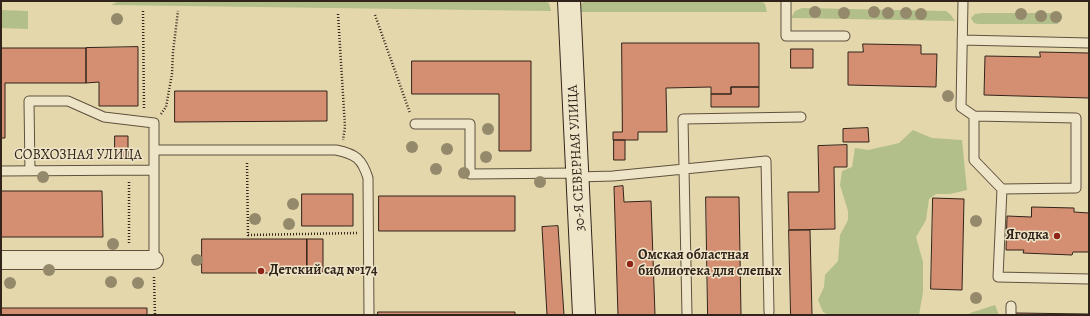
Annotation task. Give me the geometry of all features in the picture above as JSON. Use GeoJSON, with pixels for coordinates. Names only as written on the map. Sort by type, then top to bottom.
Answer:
{"type":"FeatureCollection","features":[{"type":"Feature","properties":{"kind":"street","name":"30-Я СЕВЕРНАЯ УЛИЦА"},"geometry":{"type":"LineString","coordinates":[[569,1],[584,315]]}},
{"type":"Feature","properties":{"kind":"street"},"geometry":{"type":"LineString","coordinates":[[1,260],[154,260]]}},
{"type":"Feature","properties":{"kind":"lane"},"geometry":{"type":"LineString","coordinates":[[786,1],[786,36],[845,36]]}},
{"type":"Feature","properties":{"kind":"lane"},"geometry":{"type":"LineString","coordinates":[[963,1],[961,107],[974,116],[1076,118],[1076,188],[1002,189]]}},
{"type":"Feature","properties":{"kind":"lane"},"geometry":{"type":"LineString","coordinates":[[962,40],[1089,44]]}},
{"type":"Feature","properties":{"kind":"lane"},"geometry":{"type":"LineString","coordinates":[[30,171],[29,101],[68,101],[104,117],[154,123],[154,260]]}},
{"type":"Feature","properties":{"kind":"lane"},"geometry":{"type":"LineString","coordinates":[[974,116],[974,160],[1002,189],[998,277],[1089,279]]}},
{"type":"Feature","properties":{"kind":"lane"},"geometry":{"type":"LineString","coordinates":[[687,315],[683,119],[801,117]]}},
{"type":"Feature","properties":{"kind":"lane"},"geometry":{"type":"LineString","coordinates":[[414,124],[470,124],[470,174],[613,176],[766,161],[769,312]]}},
{"type":"Feature","properties":{"kind":"lane"},"geometry":{"type":"LineString","coordinates":[[154,150],[336,150],[351,153],[365,168],[368,178],[369,315]]}},
{"type":"Feature","properties":{"kind":"lane","name":"СОВХОЗНАЯ УЛИЦА"},"geometry":{"type":"LineString","coordinates":[[1,171],[154,170]]}},
{"type":"Feature","properties":{"kind":"path"},"geometry":{"type":"LineString","coordinates":[[143,11],[144,122]]}},
{"type":"Feature","properties":{"kind":"path"},"geometry":{"type":"LineString","coordinates":[[154,123],[166,107],[172,74],[178,11]]}},
{"type":"Feature","properties":{"kind":"path"},"geometry":{"type":"LineString","coordinates":[[336,150],[342,142],[345,127],[338,14]]}},
{"type":"Feature","properties":{"kind":"path"},"geometry":{"type":"LineString","coordinates":[[375,15],[414,124]]}},
{"type":"Feature","properties":{"kind":"path"},"geometry":{"type":"LineString","coordinates":[[247,150],[248,235],[368,233]]}},
{"type":"Feature","properties":{"kind":"path"},"geometry":{"type":"LineString","coordinates":[[128,260],[129,170]]}},
{"type":"Feature","properties":{"kind":"path"},"geometry":{"type":"LineString","coordinates":[[154,260],[155,315]]}},
{"type":"Feature","properties":{"kind":"green space"},"geometry":{"type":"Polygon","coordinates":[[[119,1],[544,1],[549,3],[551,11],[111,5],[119,1]]]}},
{"type":"Feature","properties":{"kind":"green space"},"geometry":{"type":"Polygon","coordinates":[[[586,1],[761,1],[765,4],[767,12],[578,12],[581,4],[586,1]]]}},
{"type":"Feature","properties":{"kind":"green space"},"geometry":{"type":"Polygon","coordinates":[[[802,8],[946,11],[955,21],[792,18],[795,11],[802,8]]]}},
{"type":"Feature","properties":{"kind":"green space"},"geometry":{"type":"Polygon","coordinates":[[[1,10],[28,11],[28,29],[1,28],[1,10]]]}},
{"type":"Feature","properties":{"kind":"green space"},"geometry":{"type":"Polygon","coordinates":[[[1058,13],[1058,24],[974,23],[971,18],[975,14],[1058,13]]]}},
{"type":"Feature","properties":{"kind":"green space"},"geometry":{"type":"Polygon","coordinates":[[[913,130],[932,138],[962,140],[967,190],[950,194],[936,194],[929,199],[926,220],[916,237],[923,262],[923,292],[919,315],[829,315],[823,312],[818,300],[824,287],[825,275],[838,261],[840,235],[848,220],[848,211],[840,185],[842,171],[852,167],[855,148],[868,150],[899,143],[913,130]]]}},
{"type":"Feature","properties":{"kind":"green space"},"geometry":{"type":"Polygon","coordinates":[[[995,305],[999,315],[968,315],[970,313],[995,305]]]}},
{"type":"Feature","properties":{"kind":"building"},"geometry":{"type":"Polygon","coordinates":[[[622,43],[759,43],[759,87],[731,87],[731,94],[711,94],[711,87],[666,88],[667,132],[638,132],[638,140],[613,140],[613,132],[622,132],[622,43]]]}},
{"type":"Feature","properties":{"kind":"building"},"geometry":{"type":"Polygon","coordinates":[[[863,44],[921,45],[921,54],[937,54],[936,87],[848,85],[848,52],[863,52],[863,44]]]}},
{"type":"Feature","properties":{"kind":"building"},"geometry":{"type":"Polygon","coordinates":[[[138,47],[138,106],[99,106],[99,82],[86,83],[86,48],[138,47]]]}},
{"type":"Feature","properties":{"kind":"building"},"geometry":{"type":"Polygon","coordinates":[[[1,48],[86,48],[86,83],[5,83],[5,138],[1,138],[1,48]]]}},
{"type":"Feature","properties":{"kind":"building"},"geometry":{"type":"Polygon","coordinates":[[[791,49],[813,49],[813,68],[791,68],[791,49]]]}},
{"type":"Feature","properties":{"kind":"building"},"geometry":{"type":"Polygon","coordinates":[[[1040,52],[1089,53],[1089,98],[984,95],[985,56],[1040,57],[1040,52]]]}},
{"type":"Feature","properties":{"kind":"building"},"geometry":{"type":"Polygon","coordinates":[[[412,61],[531,61],[531,151],[499,151],[499,94],[412,94],[412,61]]]}},
{"type":"Feature","properties":{"kind":"building"},"geometry":{"type":"Polygon","coordinates":[[[731,87],[759,87],[759,107],[711,107],[711,94],[731,94],[731,87]]]}},
{"type":"Feature","properties":{"kind":"building"},"geometry":{"type":"Polygon","coordinates":[[[175,91],[327,91],[327,121],[175,122],[175,91]]]}},
{"type":"Feature","properties":{"kind":"building"},"geometry":{"type":"Polygon","coordinates":[[[868,128],[869,142],[843,142],[843,129],[868,128]]]}},
{"type":"Feature","properties":{"kind":"building"},"geometry":{"type":"Polygon","coordinates":[[[115,136],[128,136],[128,158],[115,158],[115,136]]]}},
{"type":"Feature","properties":{"kind":"building"},"geometry":{"type":"Polygon","coordinates":[[[614,140],[625,140],[625,160],[614,160],[614,140]]]}},
{"type":"Feature","properties":{"kind":"building"},"geometry":{"type":"Polygon","coordinates":[[[847,145],[847,167],[834,167],[835,229],[789,230],[788,192],[819,192],[818,146],[847,145]]]}},
{"type":"Feature","properties":{"kind":"building"},"geometry":{"type":"Polygon","coordinates":[[[623,186],[624,202],[651,201],[655,315],[618,315],[614,187],[623,186]]]}},
{"type":"Feature","properties":{"kind":"building"},"geometry":{"type":"Polygon","coordinates":[[[1,191],[102,191],[103,237],[1,237],[1,191]]]}},
{"type":"Feature","properties":{"kind":"building"},"geometry":{"type":"Polygon","coordinates":[[[302,194],[353,194],[353,226],[302,226],[302,194]]]}},
{"type":"Feature","properties":{"kind":"building"},"geometry":{"type":"Polygon","coordinates":[[[379,196],[515,196],[515,231],[379,231],[379,196]]]}},
{"type":"Feature","properties":{"kind":"building"},"geometry":{"type":"Polygon","coordinates":[[[706,197],[739,197],[741,315],[708,315],[706,197]]]}},
{"type":"Feature","properties":{"kind":"building"},"geometry":{"type":"Polygon","coordinates":[[[933,198],[964,199],[962,290],[931,289],[933,198]]]}},
{"type":"Feature","properties":{"kind":"building"},"geometry":{"type":"Polygon","coordinates":[[[1032,207],[1074,208],[1074,212],[1089,213],[1089,252],[1073,252],[1072,255],[1023,253],[1024,250],[1006,250],[1007,216],[1031,217],[1032,207]]]}},
{"type":"Feature","properties":{"kind":"building"},"geometry":{"type":"Polygon","coordinates":[[[558,226],[564,315],[547,315],[542,227],[558,226]]]}},
{"type":"Feature","properties":{"kind":"building"},"geometry":{"type":"Polygon","coordinates":[[[789,230],[810,230],[812,315],[791,315],[789,230]]]}},
{"type":"Feature","properties":{"kind":"building","name":"Детский сад №174"},"geometry":{"type":"Polygon","coordinates":[[[202,239],[307,239],[307,273],[202,273],[202,239]]]}},
{"type":"Feature","properties":{"kind":"building"},"geometry":{"type":"Polygon","coordinates":[[[307,239],[323,239],[323,272],[307,273],[307,239]]]}},
{"type":"Feature","properties":{"kind":"building"},"geometry":{"type":"Polygon","coordinates":[[[1,308],[147,308],[147,315],[1,315],[1,308]]]}},
{"type":"Feature","properties":{"kind":"building"},"geometry":{"type":"Polygon","coordinates":[[[378,312],[515,312],[515,315],[378,315],[378,312]]]}},
{"type":"Feature","properties":{"kind":"building"},"geometry":{"type":"Polygon","coordinates":[[[1015,313],[1089,314],[1089,315],[1015,315],[1015,313]]]}},
{"type":"Feature","properties":{"kind":"place","name":"Ягодка"},"geometry":{"type":"Point","coordinates":[1057,236]}},
{"type":"Feature","properties":{"kind":"place","name":"Омская областная библиотека для слепых"},"geometry":{"type":"Point","coordinates":[630,264]}},
{"type":"Feature","properties":{"kind":"place","name":"Детский сад №174"},"geometry":{"type":"Point","coordinates":[261,271]}}]}
